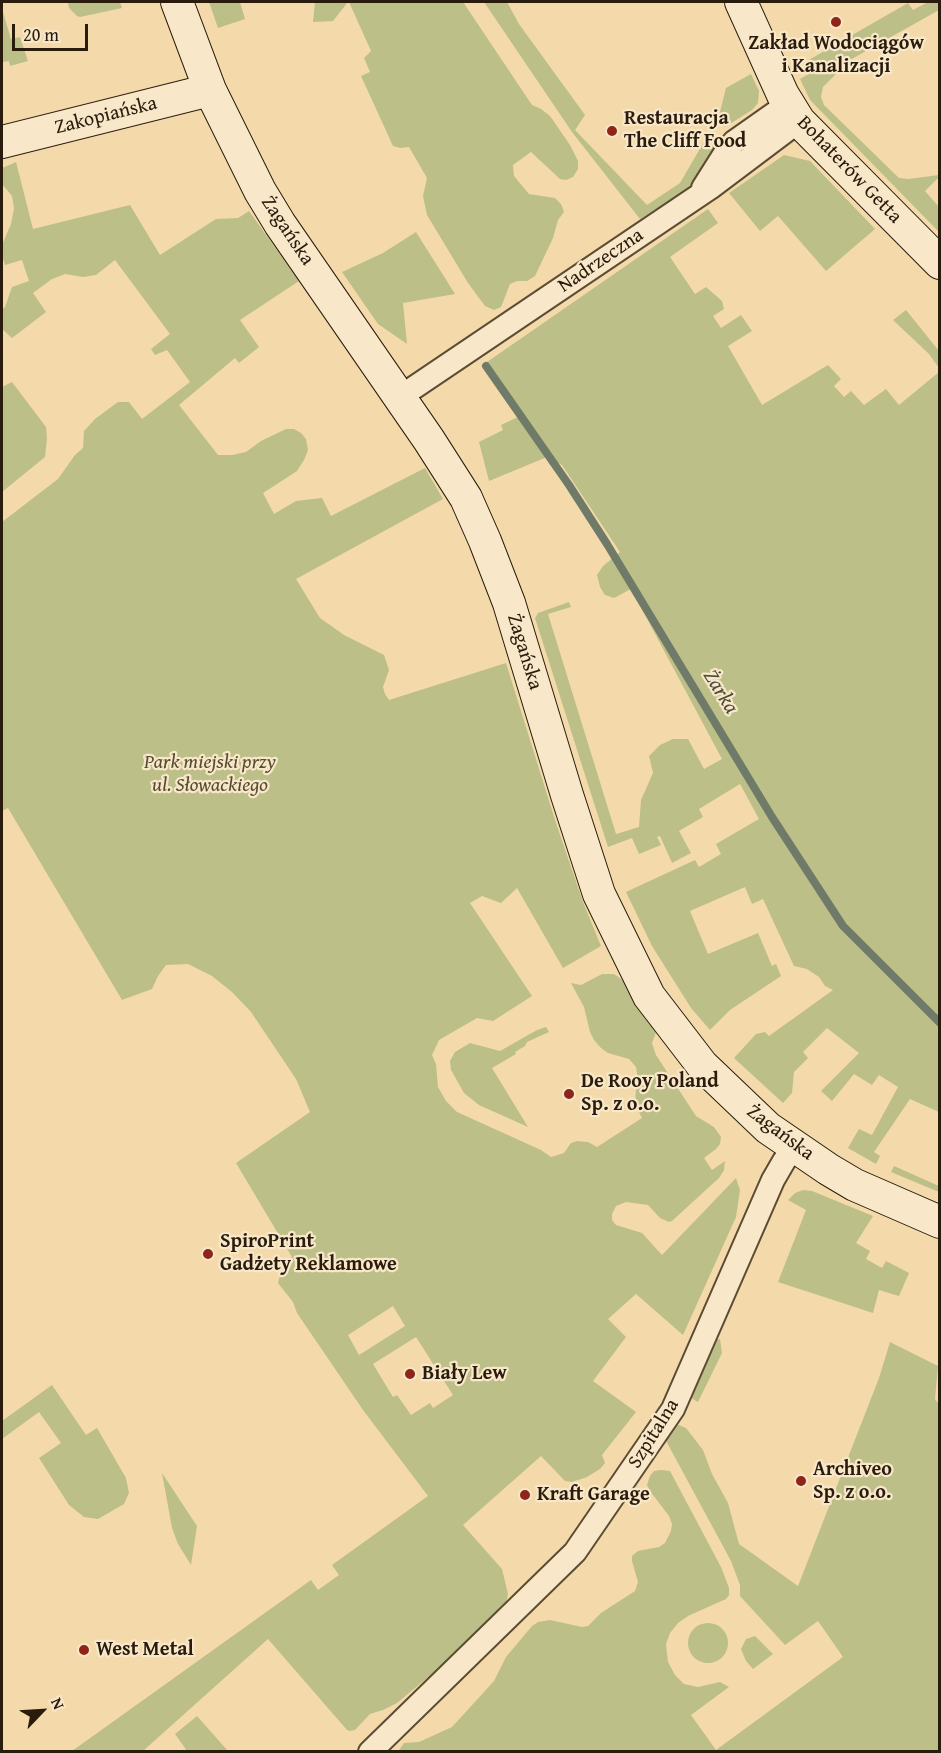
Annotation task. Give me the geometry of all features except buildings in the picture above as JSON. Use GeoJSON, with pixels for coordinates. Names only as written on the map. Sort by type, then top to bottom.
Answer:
{"type":"FeatureCollection","features":[{"type":"Feature","properties":{"kind":"street","name":"Żagańska"},"geometry":{"type":"LineString","coordinates":[[177,2],[210,90],[243,160],[265,199],[461,490],[485,541],[509,603],[599,894],[649,996],[702,1065],[749,1112],[828,1169],[855,1185],[939,1222]]}},
{"type":"Feature","properties":{"kind":"street","name":"Bohaterów Getta"},"geometry":{"type":"LineString","coordinates":[[741,2],[794,113],[939,263]]}},
{"type":"Feature","properties":{"kind":"street","name":"Zakopiańska"},"geometry":{"type":"LineString","coordinates":[[2,142],[210,90]]}},
{"type":"Feature","properties":{"kind":"street","name":"Nadrzeczna"},"geometry":{"type":"LineString","coordinates":[[400,397],[762,151],[794,113]]}},
{"type":"Feature","properties":{"kind":"street","name":"Szpitalna"},"geometry":{"type":"LineString","coordinates":[[370,1752],[575,1552],[673,1409],[774,1179],[795,1146]]}},
{"type":"Feature","properties":{"kind":"green space"},"geometry":{"type":"Polygon","coordinates":[[[120,2],[122,8],[80,17],[69,8],[68,3],[120,2]]]}},
{"type":"Feature","properties":{"kind":"green space"},"geometry":{"type":"Polygon","coordinates":[[[209,2],[240,2],[245,19],[218,28],[209,2]]]}},
{"type":"Feature","properties":{"kind":"green space"},"geometry":{"type":"Polygon","coordinates":[[[315,2],[348,2],[333,21],[313,22],[315,2]]]}},
{"type":"Feature","properties":{"kind":"green space"},"geometry":{"type":"Polygon","coordinates":[[[349,2],[463,2],[532,105],[550,116],[578,161],[578,169],[573,177],[566,180],[560,179],[531,152],[513,165],[514,176],[529,194],[555,198],[561,204],[564,212],[558,220],[553,238],[535,276],[527,281],[510,284],[501,307],[494,310],[485,306],[468,283],[427,215],[423,196],[427,178],[409,147],[393,146],[361,76],[370,72],[364,58],[371,51],[349,2]]]}},
{"type":"Feature","properties":{"kind":"green space"},"geometry":{"type":"Polygon","coordinates":[[[484,2],[507,2],[519,24],[585,115],[575,130],[647,205],[680,183],[705,140],[718,150],[702,175],[691,187],[640,219],[572,132],[484,2]]]}},
{"type":"Feature","properties":{"kind":"green space"},"geometry":{"type":"Polygon","coordinates":[[[928,2],[939,2],[939,10],[850,60],[823,87],[821,97],[824,105],[899,178],[939,175],[925,191],[939,207],[939,232],[810,100],[800,79],[812,72],[807,61],[908,3],[913,10],[928,2]]]}},
{"type":"Feature","properties":{"kind":"green space"},"geometry":{"type":"Polygon","coordinates":[[[2,9],[11,39],[20,37],[28,61],[10,66],[9,61],[2,62],[2,9]]]}},
{"type":"Feature","properties":{"kind":"green space"},"geometry":{"type":"Polygon","coordinates":[[[751,74],[759,91],[758,103],[752,110],[725,127],[718,120],[726,88],[751,74]]]}},
{"type":"Feature","properties":{"kind":"green space"},"geometry":{"type":"Polygon","coordinates":[[[784,155],[810,161],[875,229],[826,271],[778,216],[760,231],[729,193],[784,155]]]}},
{"type":"Feature","properties":{"kind":"green space","name":"Park miejski przy ul. Słowackiego"},"geometry":{"type":"Polygon","coordinates":[[[16,162],[33,229],[130,205],[160,255],[216,219],[238,218],[249,211],[299,281],[240,320],[259,347],[239,363],[235,358],[179,405],[218,455],[246,452],[261,441],[286,429],[294,429],[301,433],[306,439],[308,450],[304,460],[297,471],[263,493],[274,514],[296,501],[322,498],[331,516],[425,468],[443,499],[296,579],[320,618],[344,635],[384,655],[389,670],[383,687],[389,700],[506,663],[556,823],[601,946],[563,968],[517,888],[501,903],[482,896],[470,903],[532,996],[493,1021],[477,1018],[439,1040],[432,1055],[436,1064],[438,1087],[446,1101],[457,1112],[541,1150],[551,1157],[564,1153],[571,1143],[577,1141],[588,1142],[597,1147],[642,1118],[635,1104],[636,1067],[629,1059],[608,1053],[594,1040],[584,1007],[571,983],[581,985],[602,974],[614,974],[635,989],[658,1027],[652,1043],[656,1055],[696,1116],[714,1127],[721,1137],[716,1149],[704,1158],[712,1170],[725,1161],[724,1170],[719,1178],[672,1221],[660,1218],[648,1205],[626,1202],[616,1206],[612,1220],[616,1225],[642,1233],[662,1255],[736,1178],[740,1190],[736,1217],[683,1335],[636,1294],[608,1319],[626,1337],[593,1381],[636,1412],[602,1455],[605,1463],[587,1477],[572,1482],[565,1481],[541,1456],[463,1525],[502,1569],[508,1594],[506,1604],[468,1644],[397,1703],[370,1714],[355,1730],[347,1730],[268,1639],[143,1751],[72,1751],[311,1580],[318,1590],[339,1575],[332,1565],[428,1496],[363,1410],[297,1313],[293,1302],[278,1283],[284,1260],[292,1257],[236,1163],[310,1112],[296,1079],[251,1012],[232,992],[212,976],[188,964],[166,965],[152,989],[122,1000],[8,808],[2,811],[2,522],[58,479],[75,455],[83,448],[84,431],[95,419],[118,402],[129,402],[142,419],[190,382],[167,350],[155,355],[151,349],[170,334],[115,260],[96,275],[83,277],[65,274],[52,279],[33,293],[46,312],[12,338],[2,329],[2,309],[5,307],[12,287],[29,281],[22,260],[5,265],[2,255],[2,245],[11,224],[14,208],[12,196],[2,184],[2,168],[16,162]],[[393,1306],[348,1335],[359,1355],[405,1326],[393,1306]],[[416,1337],[373,1364],[393,1397],[397,1395],[411,1415],[430,1403],[433,1408],[453,1395],[416,1337]]]}},
{"type":"Feature","properties":{"kind":"green space"},"geometry":{"type":"Polygon","coordinates":[[[708,209],[718,223],[670,257],[695,294],[706,287],[722,301],[724,309],[713,316],[721,328],[741,315],[752,331],[728,346],[762,405],[828,365],[841,379],[834,386],[844,397],[851,391],[864,405],[886,389],[899,405],[939,372],[939,1112],[910,1099],[874,1152],[880,1156],[876,1164],[848,1148],[859,1129],[872,1135],[898,1087],[879,1075],[872,1085],[854,1074],[832,1101],[821,1091],[859,1053],[827,1028],[803,1052],[808,1058],[794,1072],[792,1093],[783,1103],[734,1058],[756,1034],[765,1032],[769,1036],[833,990],[825,986],[819,977],[807,969],[794,966],[763,899],[752,904],[745,887],[690,911],[708,954],[758,933],[772,966],[776,964],[781,976],[730,1010],[710,1030],[691,1008],[652,946],[626,892],[695,860],[699,867],[721,854],[716,844],[759,819],[740,784],[699,809],[703,817],[679,831],[691,853],[672,863],[660,836],[657,837],[661,845],[639,854],[632,838],[608,847],[535,618],[538,613],[569,602],[571,607],[548,614],[616,834],[639,827],[641,800],[653,773],[649,756],[660,745],[673,739],[688,739],[704,769],[722,759],[631,589],[614,598],[605,595],[600,587],[597,575],[603,566],[620,552],[562,465],[547,457],[489,481],[479,442],[503,430],[501,425],[518,417],[520,410],[487,362],[708,209]]]}},
{"type":"Feature","properties":{"kind":"green space"},"geometry":{"type":"Polygon","coordinates":[[[416,232],[455,294],[403,303],[407,344],[378,324],[342,272],[383,253],[416,232]]]}},
{"type":"Feature","properties":{"kind":"green space"},"geometry":{"type":"Polygon","coordinates":[[[906,310],[939,351],[939,368],[929,354],[893,320],[906,310]]]}},
{"type":"Feature","properties":{"kind":"green space"},"geometry":{"type":"Polygon","coordinates":[[[12,382],[46,427],[47,438],[45,457],[2,492],[2,387],[12,382]]]}},
{"type":"Feature","properties":{"kind":"green space"},"geometry":{"type":"Polygon","coordinates":[[[546,1027],[549,1032],[527,1042],[515,1052],[516,1054],[492,1068],[528,1127],[479,1105],[464,1093],[451,1070],[450,1061],[455,1052],[470,1043],[500,1051],[546,1027]]]}},
{"type":"Feature","properties":{"kind":"green space"},"geometry":{"type":"Polygon","coordinates":[[[894,1166],[939,1186],[939,1192],[891,1172],[894,1166]]]}},
{"type":"Feature","properties":{"kind":"green space"},"geometry":{"type":"Polygon","coordinates":[[[803,1190],[812,1191],[873,1216],[856,1243],[870,1251],[866,1259],[882,1268],[886,1261],[909,1273],[899,1296],[879,1290],[873,1313],[778,1282],[806,1210],[788,1200],[795,1193],[803,1190]]]}},
{"type":"Feature","properties":{"kind":"green space"},"geometry":{"type":"Polygon","coordinates":[[[720,1339],[722,1353],[698,1402],[688,1396],[714,1340],[720,1339]]]}},
{"type":"Feature","properties":{"kind":"green space"},"geometry":{"type":"Polygon","coordinates":[[[890,1342],[938,1366],[935,1399],[940,1406],[939,1751],[398,1752],[404,1743],[419,1742],[452,1727],[494,1681],[506,1657],[532,1626],[538,1622],[550,1620],[582,1627],[588,1626],[601,1613],[635,1591],[638,1582],[632,1556],[638,1551],[659,1547],[665,1543],[671,1531],[672,1524],[669,1516],[647,1485],[654,1471],[670,1471],[721,1567],[729,1588],[729,1595],[726,1599],[678,1623],[670,1633],[666,1644],[668,1662],[675,1675],[684,1684],[698,1687],[720,1682],[729,1687],[691,1715],[716,1750],[843,1657],[818,1621],[785,1645],[740,1596],[740,1585],[731,1561],[665,1439],[676,1424],[686,1428],[703,1450],[712,1474],[728,1503],[739,1544],[798,1586],[879,1378],[890,1342]]]}},
{"type":"Feature","properties":{"kind":"green space"},"geometry":{"type":"Polygon","coordinates":[[[52,1385],[86,1435],[97,1428],[126,1478],[129,1493],[124,1504],[98,1519],[84,1517],[69,1505],[39,1458],[61,1443],[39,1412],[2,1439],[2,1421],[52,1385]]]}},
{"type":"Feature","properties":{"kind":"green space"},"geometry":{"type":"Polygon","coordinates":[[[162,1473],[197,1526],[191,1565],[178,1544],[172,1528],[162,1473]]]}},
{"type":"Feature","properties":{"kind":"green space"},"geometry":{"type":"Polygon","coordinates":[[[708,1623],[716,1624],[722,1629],[727,1635],[727,1651],[722,1657],[716,1662],[708,1663],[700,1662],[694,1657],[689,1651],[688,1643],[689,1635],[694,1629],[700,1624],[708,1623]]]}},
{"type":"Feature","properties":{"kind":"green space"},"geometry":{"type":"Polygon","coordinates":[[[755,1636],[773,1654],[753,1669],[746,1661],[741,1649],[746,1639],[755,1636]]]}},
{"type":"Feature","properties":{"kind":"green space"},"geometry":{"type":"Polygon","coordinates":[[[197,1716],[228,1751],[187,1751],[175,1734],[197,1716]]]}},
{"type":"Feature","properties":{"kind":"waterway","name":"Żarka"},"geometry":{"type":"LineString","coordinates":[[486,366],[607,544],[772,817],[843,926],[940,1023]]}},
{"type":"Feature","properties":{"kind":"place","name":"Zakład Wodociągów i Kanalizacji"},"geometry":{"type":"Point","coordinates":[836,22]}},
{"type":"Feature","properties":{"kind":"place","name":"Restauracja The Cliff Food"},"geometry":{"type":"Point","coordinates":[612,131]}},
{"type":"Feature","properties":{"kind":"place","name":"De Rooy Poland Sp. z o.o."},"geometry":{"type":"Point","coordinates":[569,1094]}},
{"type":"Feature","properties":{"kind":"place","name":"SpiroPrint Gadżety Reklamowe"},"geometry":{"type":"Point","coordinates":[208,1254]}},
{"type":"Feature","properties":{"kind":"place","name":"Biały Lew"},"geometry":{"type":"Point","coordinates":[410,1374]}},
{"type":"Feature","properties":{"kind":"place","name":"Archiveo Sp. z o.o."},"geometry":{"type":"Point","coordinates":[801,1481]}},
{"type":"Feature","properties":{"kind":"place","name":"Kraft Garage"},"geometry":{"type":"Point","coordinates":[525,1495]}},
{"type":"Feature","properties":{"kind":"place","name":"West Metal"},"geometry":{"type":"Point","coordinates":[84,1650]}}]}
